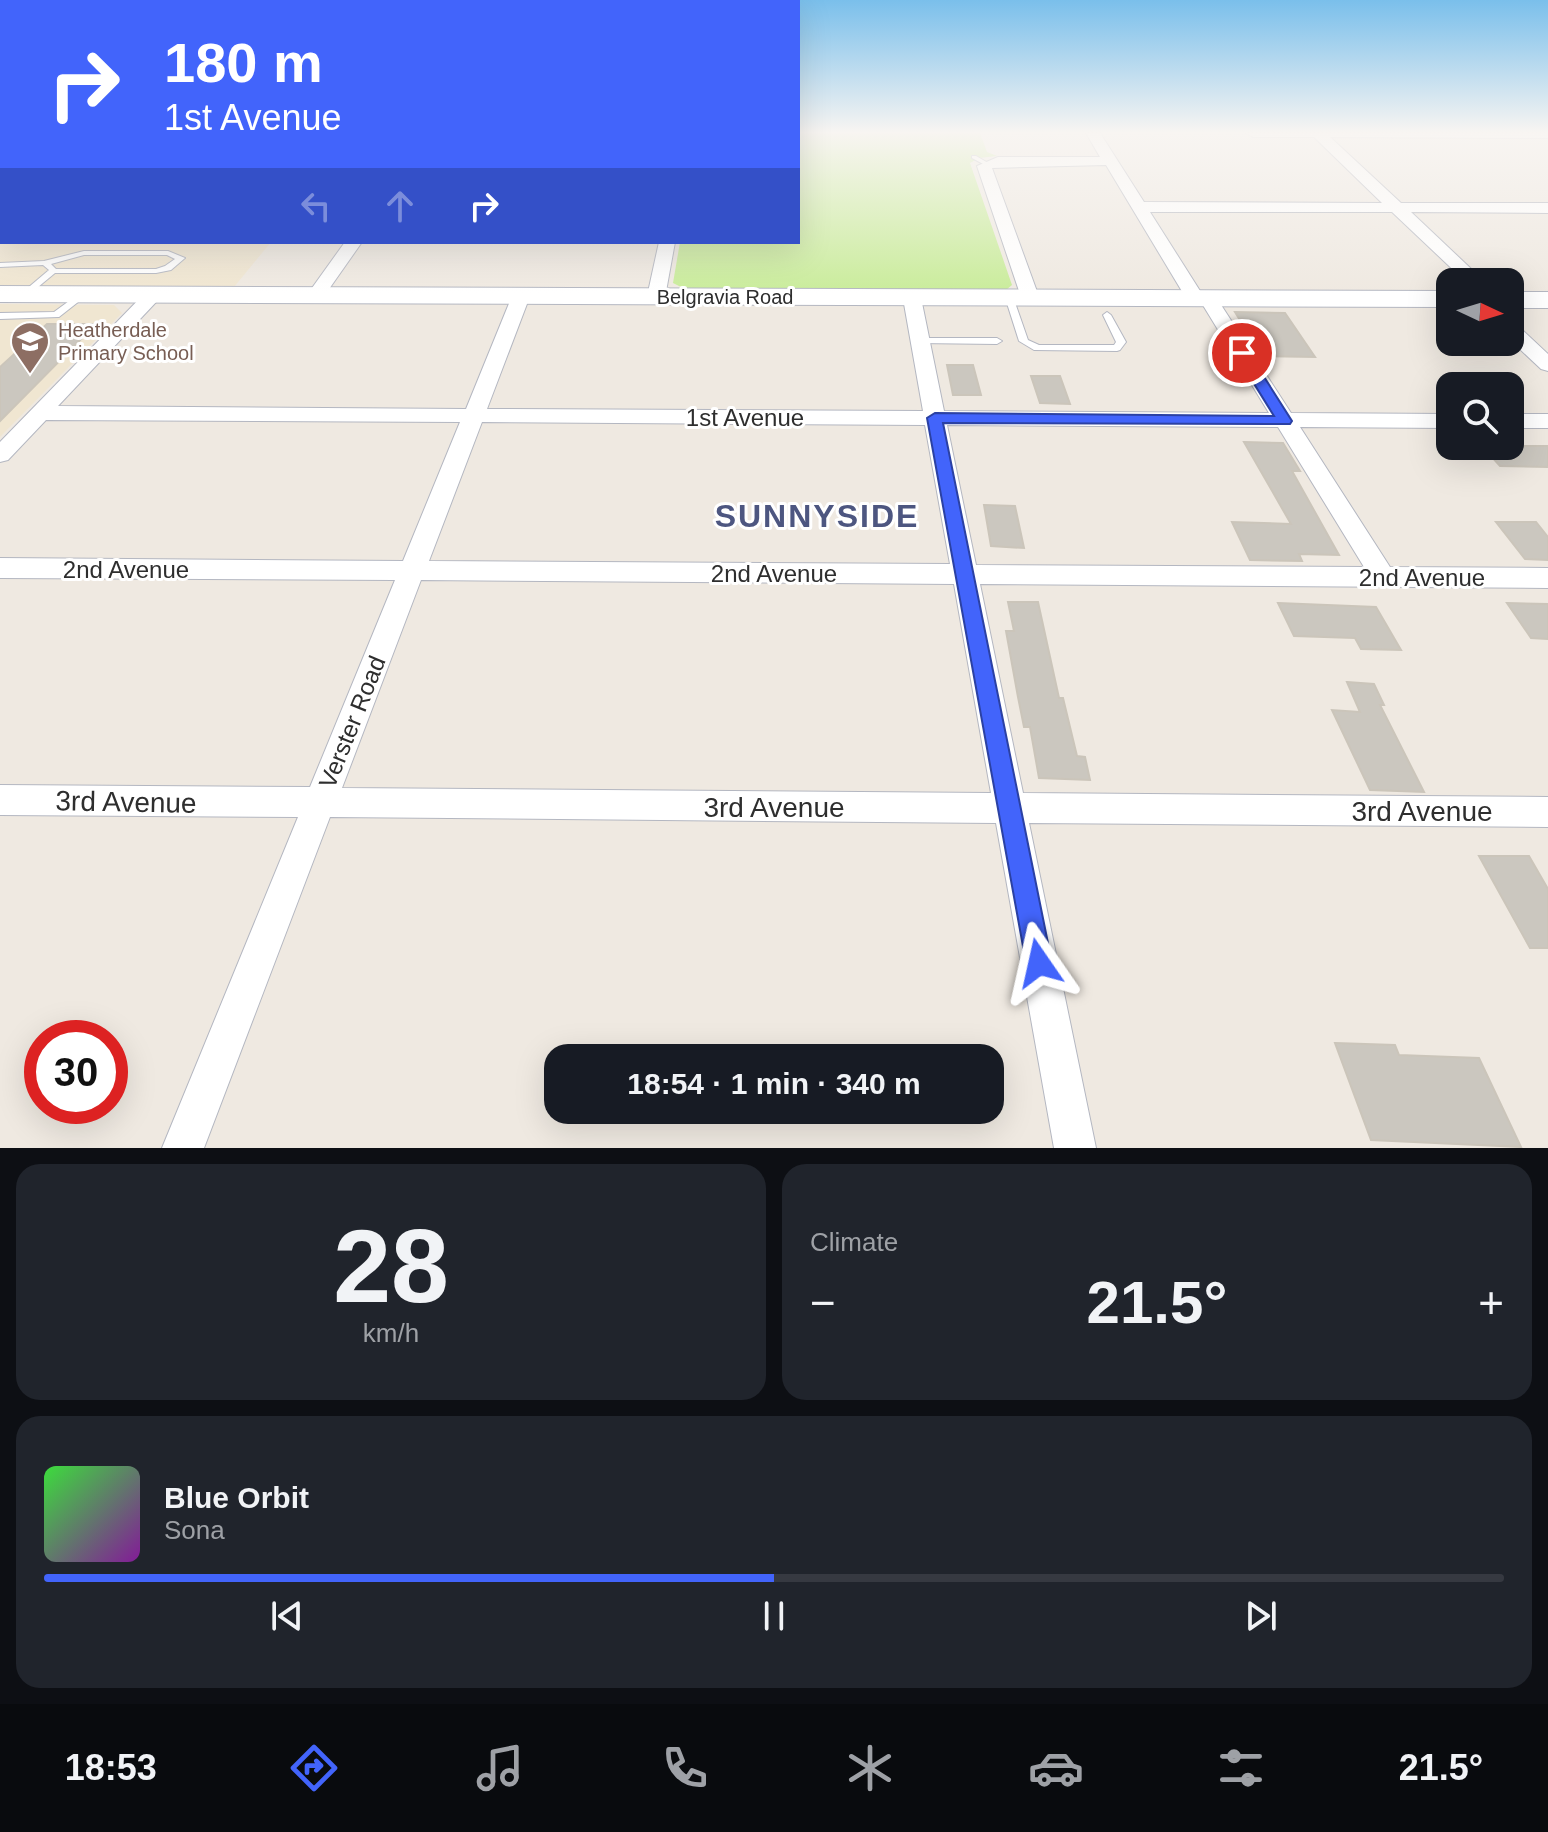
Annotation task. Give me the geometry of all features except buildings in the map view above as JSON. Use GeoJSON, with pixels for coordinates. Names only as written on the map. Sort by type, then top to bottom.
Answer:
{"type":"FeatureCollection","features":[{"type":"Feature","properties":{"kind":"street"},"geometry":{"type":"LineString","coordinates":[[988,187],[1019,297]]}},
{"type":"Feature","properties":{"kind":"street"},"geometry":{"type":"LineString","coordinates":[[1126,187],[1284,421],[1383,577]]}},
{"type":"Feature","properties":{"kind":"street"},"geometry":{"type":"LineString","coordinates":[[1374,187],[1461,268]]}},
{"type":"Feature","properties":{"kind":"street"},"geometry":{"type":"LineString","coordinates":[[1138,207],[1548,208]]}},
{"type":"Feature","properties":{"kind":"street"},"geometry":{"type":"LineString","coordinates":[[316,295],[353,244]]}},
{"type":"Feature","properties":{"kind":"street"},"geometry":{"type":"LineString","coordinates":[[656,297],[667,244]]}},
{"type":"Feature","properties":{"kind":"street","name":"Belgravia Road"},"geometry":{"type":"LineString","coordinates":[[0,294],[1436,299]]}},
{"type":"Feature","properties":{"kind":"street"},"geometry":{"type":"LineString","coordinates":[[0,455],[153,295]]}},
{"type":"Feature","properties":{"kind":"street","name":"Verster Road"},"geometry":{"type":"LineString","coordinates":[[183,1148],[521,296]]}},
{"type":"Feature","properties":{"kind":"street"},"geometry":{"type":"LineString","coordinates":[[912,298],[1075,1148]]}},
{"type":"Feature","properties":{"kind":"street"},"geometry":{"type":"LineString","coordinates":[[1524,300],[1548,300]]}},
{"type":"Feature","properties":{"kind":"street"},"geometry":{"type":"LineString","coordinates":[[1524,342],[1548,365]]}},
{"type":"Feature","properties":{"kind":"street","name":"1st Avenue"},"geometry":{"type":"LineString","coordinates":[[40,413],[1436,421]]}},
{"type":"Feature","properties":{"kind":"street"},"geometry":{"type":"LineString","coordinates":[[1524,421],[1548,421]]}},
{"type":"Feature","properties":{"kind":"street","name":"2nd Avenue"},"geometry":{"type":"LineString","coordinates":[[0,568],[1548,578]]}},
{"type":"Feature","properties":{"kind":"street","name":"3rd Avenue"},"geometry":{"type":"LineString","coordinates":[[0,800],[1548,812]]}},
{"type":"Feature","properties":{"kind":"lane"},"geometry":{"type":"LineString","coordinates":[[70,255],[83,244]]}},
{"type":"Feature","properties":{"kind":"lane"},"geometry":{"type":"LineString","coordinates":[[0,265],[44,263],[70,255],[168,253],[181,258],[168,268],[156,271],[53,271],[26,294]]}},
{"type":"Feature","properties":{"kind":"lane"},"geometry":{"type":"LineString","coordinates":[[44,263],[53,271]]}},
{"type":"Feature","properties":{"kind":"lane"},"geometry":{"type":"LineString","coordinates":[[0,316],[56,315],[83,295]]}},
{"type":"Feature","properties":{"kind":"lane"},"geometry":{"type":"LineString","coordinates":[[1019,297],[1024,341],[1037,348],[1117,348],[1121,342],[1107,315]]}},
{"type":"Feature","properties":{"kind":"lane"},"geometry":{"type":"LineString","coordinates":[[920,341],[997,341]]}},
{"type":"Feature","properties":{"kind":"shaded area"},"geometry":{"type":"Polygon","coordinates":[[[0,244],[269,244],[234,287],[0,286],[0,244]]]}},
{"type":"Feature","properties":{"kind":"shaded area","name":"Heatherdale Primary School"},"geometry":{"type":"Polygon","coordinates":[[[0,304],[114,305],[122,313],[0,437],[0,304]]]}},
{"type":"Feature","properties":{"kind":"green space"},"geometry":{"type":"Polygon","coordinates":[[[800,187],[978,187],[1012,285],[1006,290],[683,288],[673,283],[680,244],[800,244],[800,187]]]}},
{"type":"Feature","properties":{"kind":"place","name":"Heatherdale Primary School"},"geometry":{"type":"Point","coordinates":[30,375]}},
{"type":"Feature","properties":{"kind":"district","name":"SUNNYSIDE"},"geometry":{"type":"Point","coordinates":[817,516]}},
{"type":"Feature","properties":{"kind":"route"},"geometry":{"type":"LineString","coordinates":[[1039,963],[935,418],[1284,421],[1242,353]]}}]}
